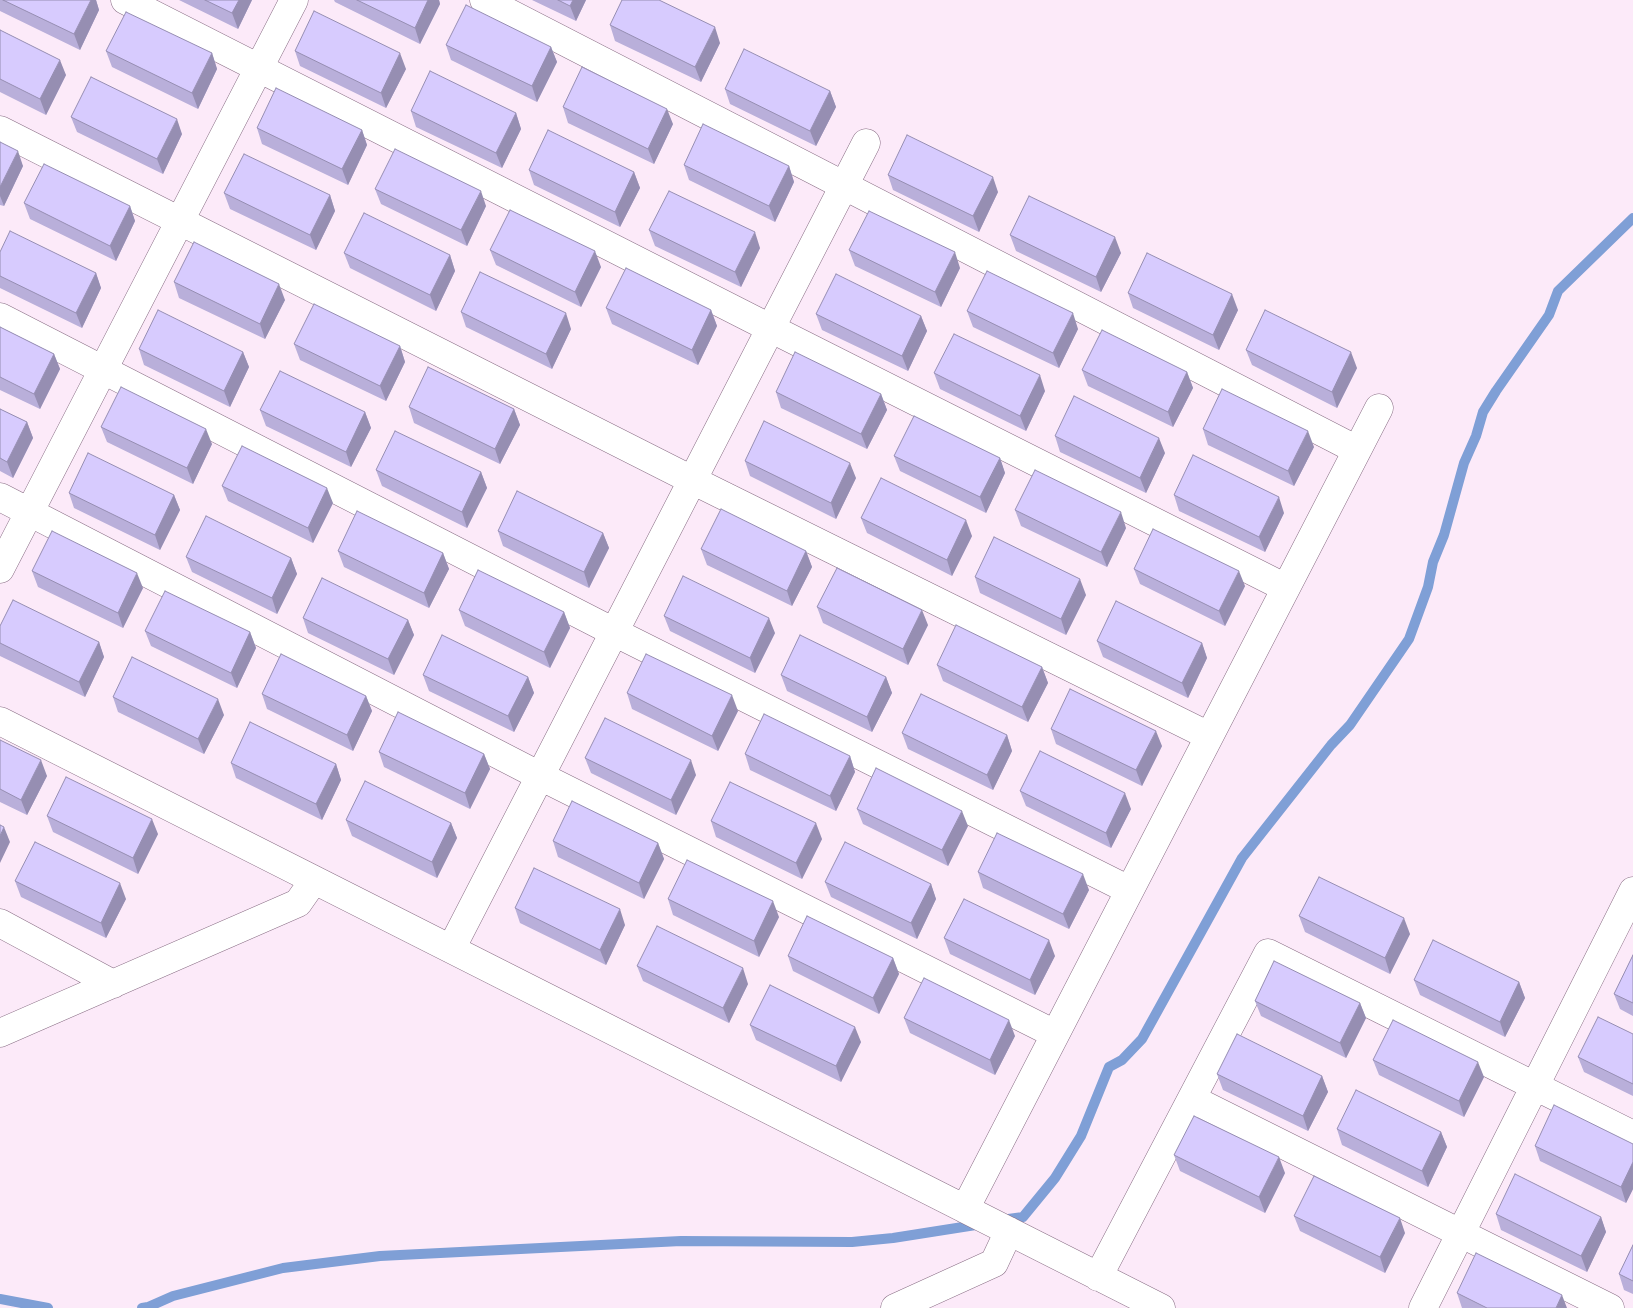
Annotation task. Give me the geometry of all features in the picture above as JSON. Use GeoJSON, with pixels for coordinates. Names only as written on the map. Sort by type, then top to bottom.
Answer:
{"type":"FeatureCollection","features":[{"type":"Feature","properties":{"kind":"street"},"geometry":{"type":"LineString","coordinates":[[125,0],[1286,588]]}},
{"type":"Feature","properties":{"kind":"street"},"geometry":{"type":"LineString","coordinates":[[0,569],[294,0]]}},
{"type":"Feature","properties":{"kind":"street"},"geometry":{"type":"LineString","coordinates":[[484,0],[1357,450]]}},
{"type":"Feature","properties":{"kind":"street"},"geometry":{"type":"LineString","coordinates":[[0,130],[692,480],[1209,736]]}},
{"type":"Feature","properties":{"kind":"street"},"geometry":{"type":"LineString","coordinates":[[451,949],[866,143]]}},
{"type":"Feature","properties":{"kind":"street"},"geometry":{"type":"LineString","coordinates":[[0,317],[614,632],[1130,890]]}},
{"type":"Feature","properties":{"kind":"street"},"geometry":{"type":"LineString","coordinates":[[965,1209],[1379,408]]}},
{"type":"Feature","properties":{"kind":"street"},"geometry":{"type":"LineString","coordinates":[[0,497],[540,776],[1055,1034]]}},
{"type":"Feature","properties":{"kind":"street"},"geometry":{"type":"LineString","coordinates":[[0,721],[1160,1308]]}},
{"type":"Feature","properties":{"kind":"street"},"geometry":{"type":"LineString","coordinates":[[0,1033],[298,903],[314,880]]}},
{"type":"Feature","properties":{"kind":"street"},"geometry":{"type":"LineString","coordinates":[[1423,1308],[1535,1086],[1626,922],[1633,891]]}},
{"type":"Feature","properties":{"kind":"street"},"geometry":{"type":"LineString","coordinates":[[0,923],[113,984]]}},
{"type":"Feature","properties":{"kind":"street"},"geometry":{"type":"LineString","coordinates":[[1098,1277],[1268,953],[1633,1135]]}},
{"type":"Feature","properties":{"kind":"street"},"geometry":{"type":"LineString","coordinates":[[1192,1099],[1610,1308]]}},
{"type":"Feature","properties":{"kind":"street"},"geometry":{"type":"LineString","coordinates":[[895,1308],[994,1263],[1009,1231]]}},
{"type":"Feature","properties":{"kind":"building"},"geometry":{"type":"Polygon","coordinates":[[[3,0],[91,0],[74,34],[3,0]]]}},
{"type":"Feature","properties":{"kind":"building"},"geometry":{"type":"Polygon","coordinates":[[[205,0],[239,0],[232,13],[205,0]]]}},
{"type":"Feature","properties":{"kind":"building"},"geometry":{"type":"Polygon","coordinates":[[[357,0],[428,0],[415,28],[357,0]]]}},
{"type":"Feature","properties":{"kind":"building"},"geometry":{"type":"Polygon","coordinates":[[[558,0],[573,0],[570,6],[558,0]]]}},
{"type":"Feature","properties":{"kind":"building"},"geometry":{"type":"Polygon","coordinates":[[[622,0],[659,0],[715,27],[695,67],[610,25],[622,0]]]}},
{"type":"Feature","properties":{"kind":"building"},"geometry":{"type":"Polygon","coordinates":[[[466,5],[551,47],[532,86],[446,45],[466,5]]]}},
{"type":"Feature","properties":{"kind":"building"},"geometry":{"type":"Polygon","coordinates":[[[314,11],[400,53],[381,93],[295,51],[314,11]]]}},
{"type":"Feature","properties":{"kind":"building"},"geometry":{"type":"Polygon","coordinates":[[[126,12],[212,53],[192,93],[106,51],[126,12]]]}},
{"type":"Feature","properties":{"kind":"building"},"geometry":{"type":"Polygon","coordinates":[[[0,30],[60,60],[40,99],[0,79],[0,30]]]}},
{"type":"Feature","properties":{"kind":"building"},"geometry":{"type":"Polygon","coordinates":[[[744,49],[830,91],[810,131],[725,89],[744,49]]]}},
{"type":"Feature","properties":{"kind":"building"},"geometry":{"type":"Polygon","coordinates":[[[582,67],[667,109],[648,149],[563,107],[582,67]]]}},
{"type":"Feature","properties":{"kind":"building"},"geometry":{"type":"Polygon","coordinates":[[[430,71],[516,113],[496,153],[411,111],[430,71]]]}},
{"type":"Feature","properties":{"kind":"building"},"geometry":{"type":"Polygon","coordinates":[[[91,77],[177,119],[157,159],[71,117],[91,77]]]}},
{"type":"Feature","properties":{"kind":"building"},"geometry":{"type":"Polygon","coordinates":[[[276,88],[362,130],[342,169],[257,128],[276,88]]]}},
{"type":"Feature","properties":{"kind":"building"},"geometry":{"type":"Polygon","coordinates":[[[703,124],[789,166],[769,206],[684,165],[703,124]]]}},
{"type":"Feature","properties":{"kind":"building"},"geometry":{"type":"Polygon","coordinates":[[[548,130],[634,172],[615,212],[529,170],[548,130]]]}},
{"type":"Feature","properties":{"kind":"building"},"geometry":{"type":"Polygon","coordinates":[[[907,135],[993,177],[973,216],[888,175],[907,135]]]}},
{"type":"Feature","properties":{"kind":"building"},"geometry":{"type":"Polygon","coordinates":[[[0,142],[18,151],[0,187],[0,142]]]}},
{"type":"Feature","properties":{"kind":"building"},"geometry":{"type":"Polygon","coordinates":[[[395,149],[481,191],[461,230],[375,189],[395,149]]]}},
{"type":"Feature","properties":{"kind":"building"},"geometry":{"type":"Polygon","coordinates":[[[244,154],[330,195],[310,235],[224,193],[244,154]]]}},
{"type":"Feature","properties":{"kind":"building"},"geometry":{"type":"Polygon","coordinates":[[[44,164],[130,206],[110,246],[24,203],[44,164]]]}},
{"type":"Feature","properties":{"kind":"building"},"geometry":{"type":"Polygon","coordinates":[[[669,191],[755,232],[735,272],[649,230],[669,191]]]}},
{"type":"Feature","properties":{"kind":"building"},"geometry":{"type":"Polygon","coordinates":[[[1029,196],[1115,237],[1096,277],[1010,235],[1029,196]]]}},
{"type":"Feature","properties":{"kind":"building"},"geometry":{"type":"Polygon","coordinates":[[[510,210],[595,251],[575,292],[490,250],[510,210]]]}},
{"type":"Feature","properties":{"kind":"building"},"geometry":{"type":"Polygon","coordinates":[[[869,211],[955,252],[935,292],[849,250],[869,211]]]}},
{"type":"Feature","properties":{"kind":"building"},"geometry":{"type":"Polygon","coordinates":[[[364,213],[450,255],[430,295],[344,253],[364,213]]]}},
{"type":"Feature","properties":{"kind":"building"},"geometry":{"type":"Polygon","coordinates":[[[10,231],[96,273],[76,313],[0,276],[0,252],[10,231]]]}},
{"type":"Feature","properties":{"kind":"building"},"geometry":{"type":"Polygon","coordinates":[[[194,242],[279,284],[260,324],[174,282],[194,242]]]}},
{"type":"Feature","properties":{"kind":"building"},"geometry":{"type":"Polygon","coordinates":[[[1147,253],[1232,294],[1213,335],[1128,293],[1147,253]]]}},
{"type":"Feature","properties":{"kind":"building"},"geometry":{"type":"Polygon","coordinates":[[[626,268],[711,310],[692,350],[606,308],[626,268]]]}},
{"type":"Feature","properties":{"kind":"building"},"geometry":{"type":"Polygon","coordinates":[[[987,271],[1073,313],[1053,353],[967,311],[987,271]]]}},
{"type":"Feature","properties":{"kind":"building"},"geometry":{"type":"Polygon","coordinates":[[[480,272],[566,313],[546,354],[461,312],[480,272]]]}},
{"type":"Feature","properties":{"kind":"building"},"geometry":{"type":"Polygon","coordinates":[[[836,274],[921,316],[902,356],[816,314],[836,274]]]}},
{"type":"Feature","properties":{"kind":"building"},"geometry":{"type":"Polygon","coordinates":[[[314,304],[400,346],[380,386],[294,344],[314,304]]]}},
{"type":"Feature","properties":{"kind":"building"},"geometry":{"type":"Polygon","coordinates":[[[158,310],[243,352],[224,391],[139,349],[158,310]]]}},
{"type":"Feature","properties":{"kind":"building"},"geometry":{"type":"Polygon","coordinates":[[[1265,310],[1351,352],[1332,392],[1246,350],[1265,310]]]}},
{"type":"Feature","properties":{"kind":"building"},"geometry":{"type":"Polygon","coordinates":[[[0,327],[54,354],[34,394],[0,377],[0,327]]]}},
{"type":"Feature","properties":{"kind":"building"},"geometry":{"type":"Polygon","coordinates":[[[1102,330],[1187,372],[1168,412],[1082,370],[1102,330]]]}},
{"type":"Feature","properties":{"kind":"building"},"geometry":{"type":"Polygon","coordinates":[[[954,334],[1040,375],[1020,416],[934,373],[954,334]]]}},
{"type":"Feature","properties":{"kind":"building"},"geometry":{"type":"Polygon","coordinates":[[[795,352],[881,394],[861,434],[776,392],[795,352]]]}},
{"type":"Feature","properties":{"kind":"building"},"geometry":{"type":"Polygon","coordinates":[[[428,367],[514,409],[495,449],[409,407],[428,367]]]}},
{"type":"Feature","properties":{"kind":"building"},"geometry":{"type":"Polygon","coordinates":[[[280,371],[365,412],[346,452],[260,410],[280,371]]]}},
{"type":"Feature","properties":{"kind":"building"},"geometry":{"type":"Polygon","coordinates":[[[121,387],[206,429],[187,468],[101,427],[121,387]]]}},
{"type":"Feature","properties":{"kind":"building"},"geometry":{"type":"Polygon","coordinates":[[[1222,389],[1308,431],[1288,471],[1203,429],[1222,389]]]}},
{"type":"Feature","properties":{"kind":"building"},"geometry":{"type":"Polygon","coordinates":[[[1074,396],[1159,438],[1140,478],[1055,436],[1074,396]]]}},
{"type":"Feature","properties":{"kind":"building"},"geometry":{"type":"Polygon","coordinates":[[[0,409],[27,422],[7,462],[0,458],[0,409]]]}},
{"type":"Feature","properties":{"kind":"building"},"geometry":{"type":"Polygon","coordinates":[[[914,416],[1000,458],[980,497],[894,456],[914,416]]]}},
{"type":"Feature","properties":{"kind":"building"},"geometry":{"type":"Polygon","coordinates":[[[764,421],[850,463],[831,503],[745,461],[764,421]]]}},
{"type":"Feature","properties":{"kind":"building"},"geometry":{"type":"Polygon","coordinates":[[[395,431],[481,472],[462,512],[376,470],[395,431]]]}},
{"type":"Feature","properties":{"kind":"building"},"geometry":{"type":"Polygon","coordinates":[[[242,446],[327,488],[308,528],[222,486],[242,446]]]}},
{"type":"Feature","properties":{"kind":"building"},"geometry":{"type":"Polygon","coordinates":[[[88,453],[174,495],[155,535],[69,493],[88,453]]]}},
{"type":"Feature","properties":{"kind":"building"},"geometry":{"type":"Polygon","coordinates":[[[1193,455],[1279,497],[1259,537],[1174,495],[1193,455]]]}},
{"type":"Feature","properties":{"kind":"building"},"geometry":{"type":"Polygon","coordinates":[[[1035,470],[1121,512],[1101,552],[1015,510],[1035,470]]]}},
{"type":"Feature","properties":{"kind":"building"},"geometry":{"type":"Polygon","coordinates":[[[881,478],[966,520],[947,560],[861,518],[881,478]]]}},
{"type":"Feature","properties":{"kind":"building"},"geometry":{"type":"Polygon","coordinates":[[[517,491],[603,533],[584,572],[498,531],[517,491]]]}},
{"type":"Feature","properties":{"kind":"building"},"geometry":{"type":"Polygon","coordinates":[[[721,509],[806,551],[787,591],[701,549],[721,509]]]}},
{"type":"Feature","properties":{"kind":"building"},"geometry":{"type":"Polygon","coordinates":[[[357,511],[443,553],[424,593],[338,551],[357,511]]]}},
{"type":"Feature","properties":{"kind":"building"},"geometry":{"type":"Polygon","coordinates":[[[206,516],[291,558],[272,598],[186,557],[206,516]]]}},
{"type":"Feature","properties":{"kind":"building"},"geometry":{"type":"Polygon","coordinates":[[[1153,529],[1239,571],[1219,611],[1134,569],[1153,529]]]}},
{"type":"Feature","properties":{"kind":"building"},"geometry":{"type":"Polygon","coordinates":[[[52,531],[137,573],[118,613],[32,571],[52,531]]]}},
{"type":"Feature","properties":{"kind":"building"},"geometry":{"type":"Polygon","coordinates":[[[994,537],[1080,579],[1061,619],[975,577],[994,537]]]}},
{"type":"Feature","properties":{"kind":"building"},"geometry":{"type":"Polygon","coordinates":[[[837,568],[922,610],[903,649],[817,607],[837,568]]]}},
{"type":"Feature","properties":{"kind":"building"},"geometry":{"type":"Polygon","coordinates":[[[478,570],[564,612],[544,652],[459,610],[478,570]]]}},
{"type":"Feature","properties":{"kind":"building"},"geometry":{"type":"Polygon","coordinates":[[[683,576],[769,618],[750,658],[664,616],[683,576]]]}},
{"type":"Feature","properties":{"kind":"building"},"geometry":{"type":"Polygon","coordinates":[[[322,578],[408,620],[388,659],[303,618],[322,578]]]}},
{"type":"Feature","properties":{"kind":"building"},"geometry":{"type":"Polygon","coordinates":[[[165,591],[250,632],[231,673],[145,631],[165,591]]]}},
{"type":"Feature","properties":{"kind":"building"},"geometry":{"type":"Polygon","coordinates":[[[13,600],[99,642],[79,682],[0,643],[0,626],[13,600]]]}},
{"type":"Feature","properties":{"kind":"building"},"geometry":{"type":"Polygon","coordinates":[[[1116,601],[1202,643],[1182,683],[1097,641],[1116,601]]]}},
{"type":"Feature","properties":{"kind":"building"},"geometry":{"type":"Polygon","coordinates":[[[956,625],[1042,667],[1022,707],[937,665],[956,625]]]}},
{"type":"Feature","properties":{"kind":"building"},"geometry":{"type":"Polygon","coordinates":[[[442,635],[528,677],[508,716],[423,675],[442,635]]]}},
{"type":"Feature","properties":{"kind":"building"},"geometry":{"type":"Polygon","coordinates":[[[800,635],[886,677],[867,717],[781,675],[800,635]]]}},
{"type":"Feature","properties":{"kind":"building"},"geometry":{"type":"Polygon","coordinates":[[[281,654],[366,696],[347,735],[262,694],[281,654]]]}},
{"type":"Feature","properties":{"kind":"building"},"geometry":{"type":"Polygon","coordinates":[[[646,654],[732,695],[712,736],[627,693],[646,654]]]}},
{"type":"Feature","properties":{"kind":"building"},"geometry":{"type":"Polygon","coordinates":[[[132,657],[218,699],[198,739],[113,697],[132,657]]]}},
{"type":"Feature","properties":{"kind":"building"},"geometry":{"type":"Polygon","coordinates":[[[1070,689],[1156,731],[1136,770],[1051,729],[1070,689]]]}},
{"type":"Feature","properties":{"kind":"building"},"geometry":{"type":"Polygon","coordinates":[[[921,694],[1007,735],[987,775],[902,733],[921,694]]]}},
{"type":"Feature","properties":{"kind":"building"},"geometry":{"type":"Polygon","coordinates":[[[398,712],[484,754],[465,793],[379,752],[398,712]]]}},
{"type":"Feature","properties":{"kind":"building"},"geometry":{"type":"Polygon","coordinates":[[[764,714],[850,756],[830,796],[745,754],[764,714]]]}},
{"type":"Feature","properties":{"kind":"building"},"geometry":{"type":"Polygon","coordinates":[[[605,718],[691,760],[671,800],[585,758],[605,718]]]}},
{"type":"Feature","properties":{"kind":"building"},"geometry":{"type":"Polygon","coordinates":[[[250,722],[336,764],[316,804],[231,763],[250,722]]]}},
{"type":"Feature","properties":{"kind":"building"},"geometry":{"type":"Polygon","coordinates":[[[0,740],[41,760],[21,800],[0,789],[0,740]]]}},
{"type":"Feature","properties":{"kind":"building"},"geometry":{"type":"Polygon","coordinates":[[[1040,751],[1125,793],[1106,833],[1020,791],[1040,751]]]}},
{"type":"Feature","properties":{"kind":"building"},"geometry":{"type":"Polygon","coordinates":[[[876,768],[962,811],[942,850],[857,809],[876,768]]]}},
{"type":"Feature","properties":{"kind":"building"},"geometry":{"type":"Polygon","coordinates":[[[66,777],[152,819],[133,858],[47,816],[66,777]]]}},
{"type":"Feature","properties":{"kind":"building"},"geometry":{"type":"Polygon","coordinates":[[[365,781],[451,823],[432,862],[346,820],[365,781]]]}},
{"type":"Feature","properties":{"kind":"building"},"geometry":{"type":"Polygon","coordinates":[[[730,782],[816,823],[796,863],[711,821],[730,782]]]}},
{"type":"Feature","properties":{"kind":"building"},"geometry":{"type":"Polygon","coordinates":[[[572,801],[658,843],[639,883],[553,841],[572,801]]]}},
{"type":"Feature","properties":{"kind":"building"},"geometry":{"type":"Polygon","coordinates":[[[0,825],[4,827],[0,836],[0,825]]]}},
{"type":"Feature","properties":{"kind":"building"},"geometry":{"type":"Polygon","coordinates":[[[997,833],[1083,874],[1063,914],[978,872],[997,833]]]}},
{"type":"Feature","properties":{"kind":"building"},"geometry":{"type":"Polygon","coordinates":[[[35,842],[120,883],[101,923],[15,881],[35,842]]]}},
{"type":"Feature","properties":{"kind":"building"},"geometry":{"type":"Polygon","coordinates":[[[845,842],[931,884],[911,923],[825,882],[845,842]]]}},
{"type":"Feature","properties":{"kind":"building"},"geometry":{"type":"Polygon","coordinates":[[[687,860],[773,901],[754,941],[668,899],[687,860]]]}},
{"type":"Feature","properties":{"kind":"building"},"geometry":{"type":"Polygon","coordinates":[[[534,868],[620,909],[600,950],[515,908],[534,868]]]}},
{"type":"Feature","properties":{"kind":"building"},"geometry":{"type":"Polygon","coordinates":[[[1319,877],[1404,918],[1385,958],[1299,916],[1319,877]]]}},
{"type":"Feature","properties":{"kind":"building"},"geometry":{"type":"Polygon","coordinates":[[[964,899],[1049,940],[1030,980],[944,938],[964,899]]]}},
{"type":"Feature","properties":{"kind":"building"},"geometry":{"type":"Polygon","coordinates":[[[807,916],[893,958],[873,998],[788,956],[807,916]]]}},
{"type":"Feature","properties":{"kind":"building"},"geometry":{"type":"Polygon","coordinates":[[[657,926],[743,968],[723,1008],[637,966],[657,926]]]}},
{"type":"Feature","properties":{"kind":"building"},"geometry":{"type":"Polygon","coordinates":[[[1433,940],[1519,982],[1500,1022],[1414,980],[1433,940]]]}},
{"type":"Feature","properties":{"kind":"building"},"geometry":{"type":"Polygon","coordinates":[[[1633,955],[1633,1003],[1614,994],[1633,955]]]}},
{"type":"Feature","properties":{"kind":"building"},"geometry":{"type":"Polygon","coordinates":[[[1274,961],[1360,1003],[1340,1043],[1255,1001],[1274,961]]]}},
{"type":"Feature","properties":{"kind":"building"},"geometry":{"type":"Polygon","coordinates":[[[924,978],[1009,1020],[990,1060],[904,1018],[924,978]]]}},
{"type":"Feature","properties":{"kind":"building"},"geometry":{"type":"Polygon","coordinates":[[[770,985],[855,1027],[836,1066],[750,1025],[770,985]]]}},
{"type":"Feature","properties":{"kind":"building"},"geometry":{"type":"Polygon","coordinates":[[[1598,1017],[1633,1034],[1633,1084],[1578,1057],[1598,1017]]]}},
{"type":"Feature","properties":{"kind":"building"},"geometry":{"type":"Polygon","coordinates":[[[1393,1020],[1478,1062],[1459,1101],[1373,1060],[1393,1020]]]}},
{"type":"Feature","properties":{"kind":"building"},"geometry":{"type":"Polygon","coordinates":[[[1237,1034],[1322,1076],[1303,1116],[1217,1074],[1237,1034]]]}},
{"type":"Feature","properties":{"kind":"building"},"geometry":{"type":"Polygon","coordinates":[[[1356,1090],[1441,1132],[1422,1171],[1337,1129],[1356,1090]]]}},
{"type":"Feature","properties":{"kind":"building"},"geometry":{"type":"Polygon","coordinates":[[[1554,1105],[1633,1144],[1633,1162],[1621,1187],[1535,1146],[1554,1105]]]}},
{"type":"Feature","properties":{"kind":"building"},"geometry":{"type":"Polygon","coordinates":[[[1194,1116],[1279,1157],[1259,1197],[1174,1155],[1194,1116]]]}},
{"type":"Feature","properties":{"kind":"building"},"geometry":{"type":"Polygon","coordinates":[[[1515,1174],[1601,1217],[1581,1256],[1496,1214],[1515,1174]]]}},
{"type":"Feature","properties":{"kind":"building"},"geometry":{"type":"Polygon","coordinates":[[[1314,1176],[1400,1218],[1380,1257],[1294,1216],[1314,1176]]]}},
{"type":"Feature","properties":{"kind":"building"},"geometry":{"type":"Polygon","coordinates":[[[1633,1245],[1633,1281],[1619,1274],[1633,1245]]]}},
{"type":"Feature","properties":{"kind":"building"},"geometry":{"type":"Polygon","coordinates":[[[1476,1253],[1562,1295],[1556,1308],[1487,1308],[1457,1293],[1476,1253]]]}},
{"type":"Feature","properties":{"kind":"waterway"},"geometry":{"type":"LineString","coordinates":[[1001,1220],[1023,1217],[1055,1178],[1081,1136],[1109,1067],[1122,1060],[1142,1039],[1242,858],[1331,745],[1350,725],[1409,639],[1428,587],[1433,562],[1444,535],[1464,463],[1476,436],[1483,412],[1549,315],[1558,291],[1633,218]]}},
{"type":"Feature","properties":{"kind":"waterway"},"geometry":{"type":"LineString","coordinates":[[142,1308],[173,1296],[283,1268],[380,1256],[681,1241],[852,1242],[893,1238],[982,1224]]}},
{"type":"Feature","properties":{"kind":"waterway"},"geometry":{"type":"LineString","coordinates":[[0,1299],[48,1308]]}}]}
